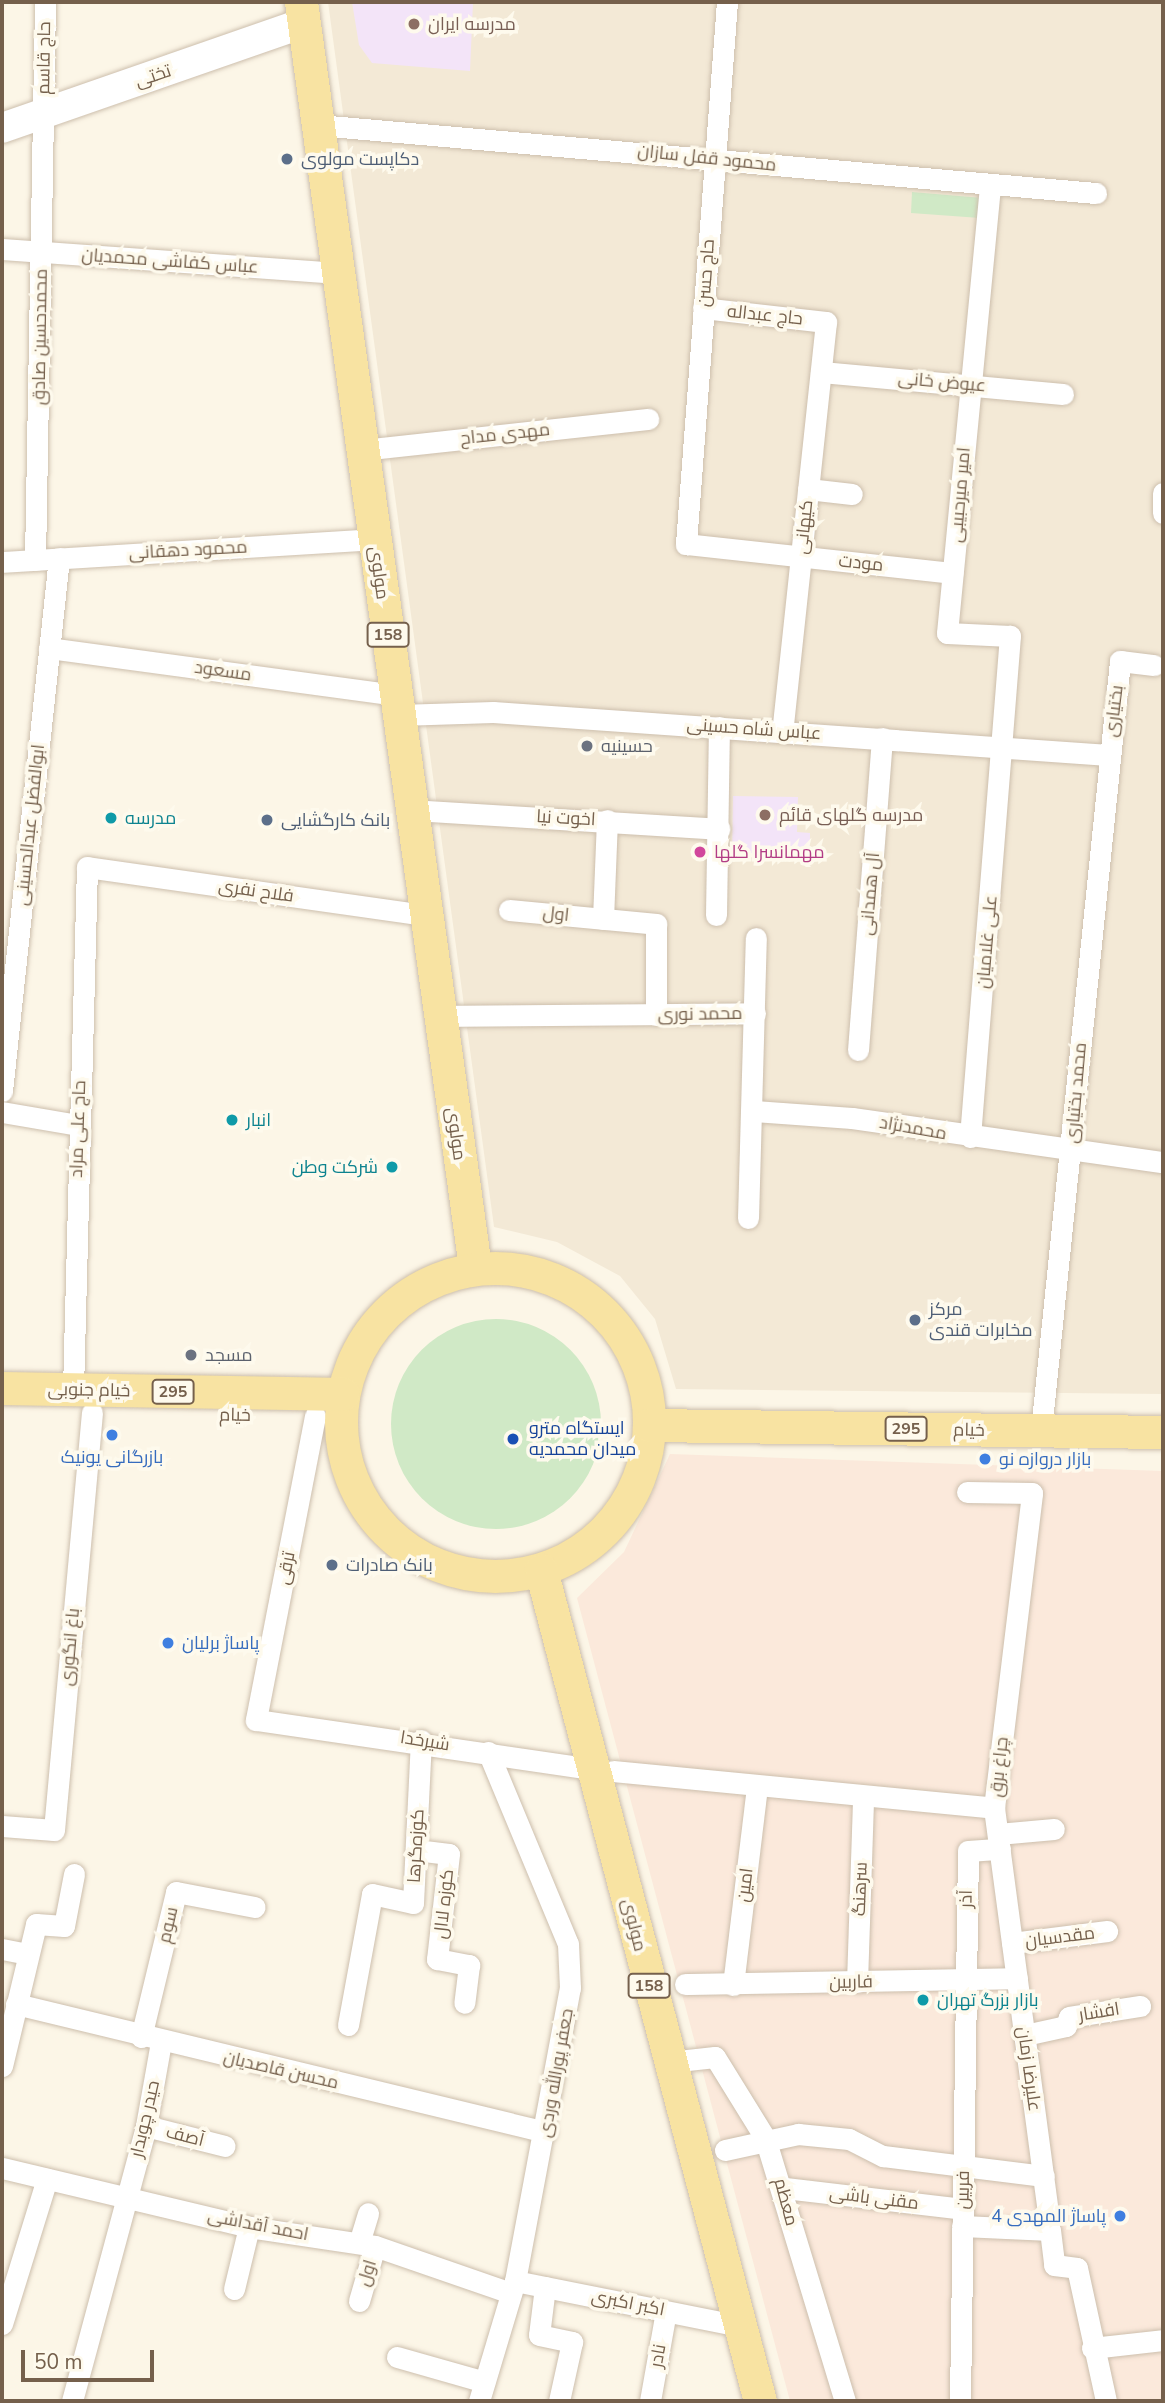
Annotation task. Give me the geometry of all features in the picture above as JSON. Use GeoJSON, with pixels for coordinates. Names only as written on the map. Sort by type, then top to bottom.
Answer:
{"type":"FeatureCollection","features":[{"type":"Feature","properties":{"kind":"main road","name":"تختی"},"geometry":{"type":"LineString","coordinates":[[2,128],[302,12]]}},
{"type":"Feature","properties":{"kind":"main road","name":"مولوی"},"geometry":{"type":"LineString","coordinates":[[302,12],[475,1268]]}},
{"type":"Feature","properties":{"kind":"main road"},"geometry":{"type":"LineString","coordinates":[[475,1268],[543,1275],[602,1310],[639,1368],[649,1425],[629,1499],[586,1546],[541,1570],[490,1577],[415,1555],[378,1523],[357,1493],[333,1409],[363,1340],[382,1316],[432,1280],[475,1268]]}},
{"type":"Feature","properties":{"kind":"main road","name":"خیام جنوبی"},"geometry":{"type":"LineString","coordinates":[[2,1388],[82,1401],[333,1409]]}},
{"type":"Feature","properties":{"kind":"main road","name":"295"},"geometry":{"type":"LineString","coordinates":[[2,1411],[82,1401]]}},
{"type":"Feature","properties":{"kind":"main road","name":"خیام"},"geometry":{"type":"LineString","coordinates":[[649,1425],[1163,1432]]}},
{"type":"Feature","properties":{"kind":"main road","name":"مولوی"},"geometry":{"type":"LineString","coordinates":[[541,1570],[603,1770],[669,2062],[760,2401]]}},
{"type":"Feature","properties":{"kind":"street","name":"حاج قاسم"},"geometry":{"type":"LineString","coordinates":[[44,114],[45,2]]}},
{"type":"Feature","properties":{"kind":"street","name":"حاج حسن"},"geometry":{"type":"LineString","coordinates":[[686,544],[727,2]]}},
{"type":"Feature","properties":{"kind":"street","name":"محمدحسین صادق"},"geometry":{"type":"LineString","coordinates":[[36,560],[44,114]]}},
{"type":"Feature","properties":{"kind":"street","name":"محمود قفل سازان"},"geometry":{"type":"LineString","coordinates":[[318,125],[1096,193]]}},
{"type":"Feature","properties":{"kind":"street","name":"امیر میرحبیبی"},"geometry":{"type":"LineString","coordinates":[[990,184],[947,632],[1010,636],[1005,747]]}},
{"type":"Feature","properties":{"kind":"street","name":"عباس کفاشی محمدیان"},"geometry":{"type":"LineString","coordinates":[[2,249],[338,273]]}},
{"type":"Feature","properties":{"kind":"street","name":"حاج عبداله"},"geometry":{"type":"LineString","coordinates":[[704,308],[826,322]]}},
{"type":"Feature","properties":{"kind":"street","name":"کیهانی"},"geometry":{"type":"LineString","coordinates":[[782,731],[826,322]]}},
{"type":"Feature","properties":{"kind":"street","name":"عیوض خانی"},"geometry":{"type":"LineString","coordinates":[[821,372],[1063,394]]}},
{"type":"Feature","properties":{"kind":"street","name":"مهدی مداح"},"geometry":{"type":"LineString","coordinates":[[362,450],[648,419]]}},
{"type":"Feature","properties":{"kind":"street"},"geometry":{"type":"LineString","coordinates":[[808,489],[852,494]]}},
{"type":"Feature","properties":{"kind":"street"},"geometry":{"type":"LineString","coordinates":[[1163,493],[1163,513]]}},
{"type":"Feature","properties":{"kind":"street","name":"محمود دهقانی"},"geometry":{"type":"LineString","coordinates":[[2,562],[374,539]]}},
{"type":"Feature","properties":{"kind":"street","name":"مودت"},"geometry":{"type":"LineString","coordinates":[[686,544],[953,573]]}},
{"type":"Feature","properties":{"kind":"street","name":"ابوالفضل عبدالحسینی"},"geometry":{"type":"LineString","coordinates":[[2,1091],[11,926],[59,558]]}},
{"type":"Feature","properties":{"kind":"street","name":"مسعود"},"geometry":{"type":"LineString","coordinates":[[49,648],[397,705]]}},
{"type":"Feature","properties":{"kind":"street","name":"بختیاری"},"geometry":{"type":"LineString","coordinates":[[1109,755],[1120,661],[1154,665]]}},
{"type":"Feature","properties":{"kind":"street","name":"عباس شاه حسینی"},"geometry":{"type":"LineString","coordinates":[[397,705],[1109,755]]}},
{"type":"Feature","properties":{"kind":"street"},"geometry":{"type":"LineString","coordinates":[[716,915],[719,727]]}},
{"type":"Feature","properties":{"kind":"street","name":"آل همدانی"},"geometry":{"type":"LineString","coordinates":[[858,1050],[882,738]]}},
{"type":"Feature","properties":{"kind":"street","name":"علی غلامیان"},"geometry":{"type":"LineString","coordinates":[[970,1137],[1005,747]]}},
{"type":"Feature","properties":{"kind":"street","name":"محمد بختیاری"},"geometry":{"type":"LineString","coordinates":[[1041,1430],[1072,1149],[1109,755]]}},
{"type":"Feature","properties":{"kind":"street","name":"اخوت نیا"},"geometry":{"type":"LineString","coordinates":[[412,810],[719,829]]}},
{"type":"Feature","properties":{"kind":"street"},"geometry":{"type":"LineString","coordinates":[[603,919],[607,820]]}},
{"type":"Feature","properties":{"kind":"street","name":"فلاح نفری"},"geometry":{"type":"LineString","coordinates":[[87,867],[426,915]]}},
{"type":"Feature","properties":{"kind":"street","name":"حاج علی مراد"},"geometry":{"type":"LineString","coordinates":[[82,1401],[78,1125],[87,867]]}},
{"type":"Feature","properties":{"kind":"street","name":"اول"},"geometry":{"type":"LineString","coordinates":[[509,910],[656,924],[656,1014]]}},
{"type":"Feature","properties":{"kind":"street"},"geometry":{"type":"LineString","coordinates":[[755,1013],[756,938]]}},
{"type":"Feature","properties":{"kind":"street","name":"محمد نوری"},"geometry":{"type":"LineString","coordinates":[[440,1016],[755,1013],[754,1111],[748,1218]]}},
{"type":"Feature","properties":{"kind":"street","name":"محمدنژاد"},"geometry":{"type":"LineString","coordinates":[[754,1111],[852,1118],[970,1137],[1163,1162]]}},
{"type":"Feature","properties":{"kind":"street"},"geometry":{"type":"LineString","coordinates":[[2,1112],[78,1125]]}},
{"type":"Feature","properties":{"kind":"street","name":"باغ انگوری"},"geometry":{"type":"LineString","coordinates":[[2,1826],[54,1830],[82,1401]]}},
{"type":"Feature","properties":{"kind":"street","name":"ترقی"},"geometry":{"type":"LineString","coordinates":[[256,1720],[333,1409]]}},
{"type":"Feature","properties":{"kind":"street","name":"چراغ برق"},"geometry":{"type":"LineString","coordinates":[[603,1770],[994,1808],[1032,1493],[967,1492]]}},
{"type":"Feature","properties":{"kind":"street","name":"شیرخدا"},"geometry":{"type":"LineString","coordinates":[[256,1720],[421,1740],[603,1770]]}},
{"type":"Feature","properties":{"kind":"street","name":"کوزه‌گرها"},"geometry":{"type":"LineString","coordinates":[[348,2025],[372,1894],[413,1903],[421,1740]]}},
{"type":"Feature","properties":{"kind":"street","name":"جعفر پورالله وردی"},"geometry":{"type":"LineString","coordinates":[[482,2392],[513,2287],[546,2132],[570,1988],[568,1944],[488,1752]]}},
{"type":"Feature","properties":{"kind":"street","name":"امین"},"geometry":{"type":"LineString","coordinates":[[733,1985],[757,1786]]}},
{"type":"Feature","properties":{"kind":"street","name":"سرهنگ"},"geometry":{"type":"LineString","coordinates":[[857,1982],[863,1797]]}},
{"type":"Feature","properties":{"kind":"street","name":"علیرضا زمان"},"geometry":{"type":"LineString","coordinates":[[994,1808],[1047,2204]]}},
{"type":"Feature","properties":{"kind":"street"},"geometry":{"type":"LineString","coordinates":[[999,1841],[1054,1829]]}},
{"type":"Feature","properties":{"kind":"street","name":"آذر"},"geometry":{"type":"LineString","coordinates":[[964,1980],[968,1851],[999,1841]]}},
{"type":"Feature","properties":{"kind":"street","name":"کوزه لاال"},"geometry":{"type":"LineString","coordinates":[[416,1850],[449,1854],[437,1959],[468,1965],[464,2003]]}},
{"type":"Feature","properties":{"kind":"street"},"geometry":{"type":"LineString","coordinates":[[2,2066],[36,1924],[64,1926],[74,1874]]}},
{"type":"Feature","properties":{"kind":"street","name":"سوم"},"geometry":{"type":"LineString","coordinates":[[151,2040],[176,1892],[255,1908]]}},
{"type":"Feature","properties":{"kind":"street","name":"مقدسیان"},"geometry":{"type":"LineString","coordinates":[[1012,1943],[1107,1931]]}},
{"type":"Feature","properties":{"kind":"street"},"geometry":{"type":"LineString","coordinates":[[2,1949],[28,1954]]}},
{"type":"Feature","properties":{"kind":"street","name":"فاربین"},"geometry":{"type":"LineString","coordinates":[[685,1984],[1017,1978]]}},
{"type":"Feature","properties":{"kind":"street","name":"فربین"},"geometry":{"type":"LineString","coordinates":[[960,2401],[964,1980]]}},
{"type":"Feature","properties":{"kind":"street","name":"محسن قاصدیان"},"geometry":{"type":"LineString","coordinates":[[16,2004],[151,2040],[546,2132]]}},
{"type":"Feature","properties":{"kind":"street","name":"افشار"},"geometry":{"type":"LineString","coordinates":[[1025,2035],[1066,2026],[1069,2017],[1140,2006]]}},
{"type":"Feature","properties":{"kind":"street","name":"حیدر چوبدار"},"geometry":{"type":"LineString","coordinates":[[72,2401],[146,2126],[151,2040]]}},
{"type":"Feature","properties":{"kind":"street","name":"معظم"},"geometry":{"type":"LineString","coordinates":[[669,2062],[715,2057],[765,2138],[785,2188],[809,2299],[845,2401]]}},
{"type":"Feature","properties":{"kind":"street","name":"آصف"},"geometry":{"type":"LineString","coordinates":[[146,2126],[225,2146]]}},
{"type":"Feature","properties":{"kind":"street"},"geometry":{"type":"LineString","coordinates":[[725,2150],[765,2138],[849,2139],[883,2155],[1044,2176]]}},
{"type":"Feature","properties":{"kind":"street","name":"احمد آقداشی"},"geometry":{"type":"LineString","coordinates":[[2,2168],[127,2195],[249,2227],[367,2244],[513,2287]]}},
{"type":"Feature","properties":{"kind":"street"},"geometry":{"type":"LineString","coordinates":[[2,2325],[47,2179]]}},
{"type":"Feature","properties":{"kind":"street","name":"مقنی باشی"},"geometry":{"type":"LineString","coordinates":[[785,2188],[1051,2230],[1054,2264],[1077,2268],[1092,2348]]}},
{"type":"Feature","properties":{"kind":"street","name":"اول"},"geometry":{"type":"LineString","coordinates":[[359,2301],[367,2244],[368,2213]]}},
{"type":"Feature","properties":{"kind":"street"},"geometry":{"type":"LineString","coordinates":[[234,2289],[249,2227]]}},
{"type":"Feature","properties":{"kind":"street","name":"اکبر اکبری"},"geometry":{"type":"LineString","coordinates":[[513,2287],[545,2287],[740,2326]]}},
{"type":"Feature","properties":{"kind":"street"},"geometry":{"type":"LineString","coordinates":[[545,2287],[539,2335],[572,2342],[559,2401]]}},
{"type":"Feature","properties":{"kind":"street","name":"نادر"},"geometry":{"type":"LineString","coordinates":[[650,2401],[666,2311]]}},
{"type":"Feature","properties":{"kind":"street"},"geometry":{"type":"LineString","coordinates":[[1106,2401],[1092,2348],[1163,2340]]}},
{"type":"Feature","properties":{"kind":"street"},"geometry":{"type":"LineString","coordinates":[[397,2357],[482,2392]]}},
{"type":"Feature","properties":{"kind":"shaded area"},"geometry":{"type":"Polygon","coordinates":[[[328,2],[1163,2],[1163,1394],[676,1389],[655,1319],[620,1276],[557,1242],[494,1227],[328,2]]]}},
{"type":"Feature","properties":{"kind":"shaded area","name":"مدرسه ایران"},"geometry":{"type":"Polygon","coordinates":[[[352,2],[473,2],[470,71],[372,63],[359,45],[352,2]]]}},
{"type":"Feature","properties":{"kind":"shaded area","name":"مدرسه گلهای قائم"},"geometry":{"type":"Polygon","coordinates":[[[733,796],[798,797],[797,832],[810,833],[810,861],[732,853],[733,796]]]}},
{"type":"Feature","properties":{"kind":"shaded area","name":"بازار بزرگ تهران"},"geometry":{"type":"Polygon","coordinates":[[[670,1454],[1163,1471],[1163,2401],[790,2401],[577,1598],[624,1552],[670,1454]]]}},
{"type":"Feature","properties":{"kind":"green space"},"geometry":{"type":"Polygon","coordinates":[[[912,192],[983,198],[980,218],[911,213],[912,192]]]}},
{"type":"Feature","properties":{"kind":"green space"},"geometry":{"type":"Polygon","coordinates":[[[496,1319],[536,1327],[570,1350],[593,1384],[601,1424],[593,1464],[570,1498],[536,1521],[496,1529],[456,1521],[422,1498],[399,1464],[391,1424],[399,1384],[422,1350],[456,1327],[496,1319]]]}},
{"type":"Feature","properties":{"kind":"place","name":"مدرسه ایران"},"geometry":{"type":"Point","coordinates":[414,24]}},
{"type":"Feature","properties":{"kind":"place","name":"دکاپست مولوی"},"geometry":{"type":"Point","coordinates":[287,159]}},
{"type":"Feature","properties":{"kind":"place","name":"حسینیه"},"geometry":{"type":"Point","coordinates":[587,746]}},
{"type":"Feature","properties":{"kind":"place","name":"مدرسه گلهای قائم"},"geometry":{"type":"Point","coordinates":[765,815]}},
{"type":"Feature","properties":{"kind":"place","name":"مدرسه"},"geometry":{"type":"Point","coordinates":[111,818]}},
{"type":"Feature","properties":{"kind":"place","name":"بانک کارگشایی"},"geometry":{"type":"Point","coordinates":[267,820]}},
{"type":"Feature","properties":{"kind":"place","name":"مهمانسرا گلها"},"geometry":{"type":"Point","coordinates":[700,852]}},
{"type":"Feature","properties":{"kind":"place","name":"انبار"},"geometry":{"type":"Point","coordinates":[232,1120]}},
{"type":"Feature","properties":{"kind":"place","name":"شرکت وطن"},"geometry":{"type":"Point","coordinates":[392,1167]}},
{"type":"Feature","properties":{"kind":"place","name":"مرکز مخابرات قندی"},"geometry":{"type":"Point","coordinates":[915,1320]}},
{"type":"Feature","properties":{"kind":"place","name":"مسجد"},"geometry":{"type":"Point","coordinates":[191,1355]}},
{"type":"Feature","properties":{"kind":"place","name":"بازرگانی یونیک"},"geometry":{"type":"Point","coordinates":[112,1435]}},
{"type":"Feature","properties":{"kind":"place","name":"ایستگاه مترو میدان محمدیه"},"geometry":{"type":"Point","coordinates":[513,1439]}},
{"type":"Feature","properties":{"kind":"place","name":"بازار دروازه نو"},"geometry":{"type":"Point","coordinates":[985,1459]}},
{"type":"Feature","properties":{"kind":"place","name":"بانک صادرات"},"geometry":{"type":"Point","coordinates":[332,1565]}},
{"type":"Feature","properties":{"kind":"place","name":"پاساژ برلیان"},"geometry":{"type":"Point","coordinates":[168,1643]}},
{"type":"Feature","properties":{"kind":"place","name":"بازار بزرگ تهران"},"geometry":{"type":"Point","coordinates":[923,2000]}},
{"type":"Feature","properties":{"kind":"place","name":"پاساژ المهدی 4"},"geometry":{"type":"Point","coordinates":[1120,2216]}}]}
